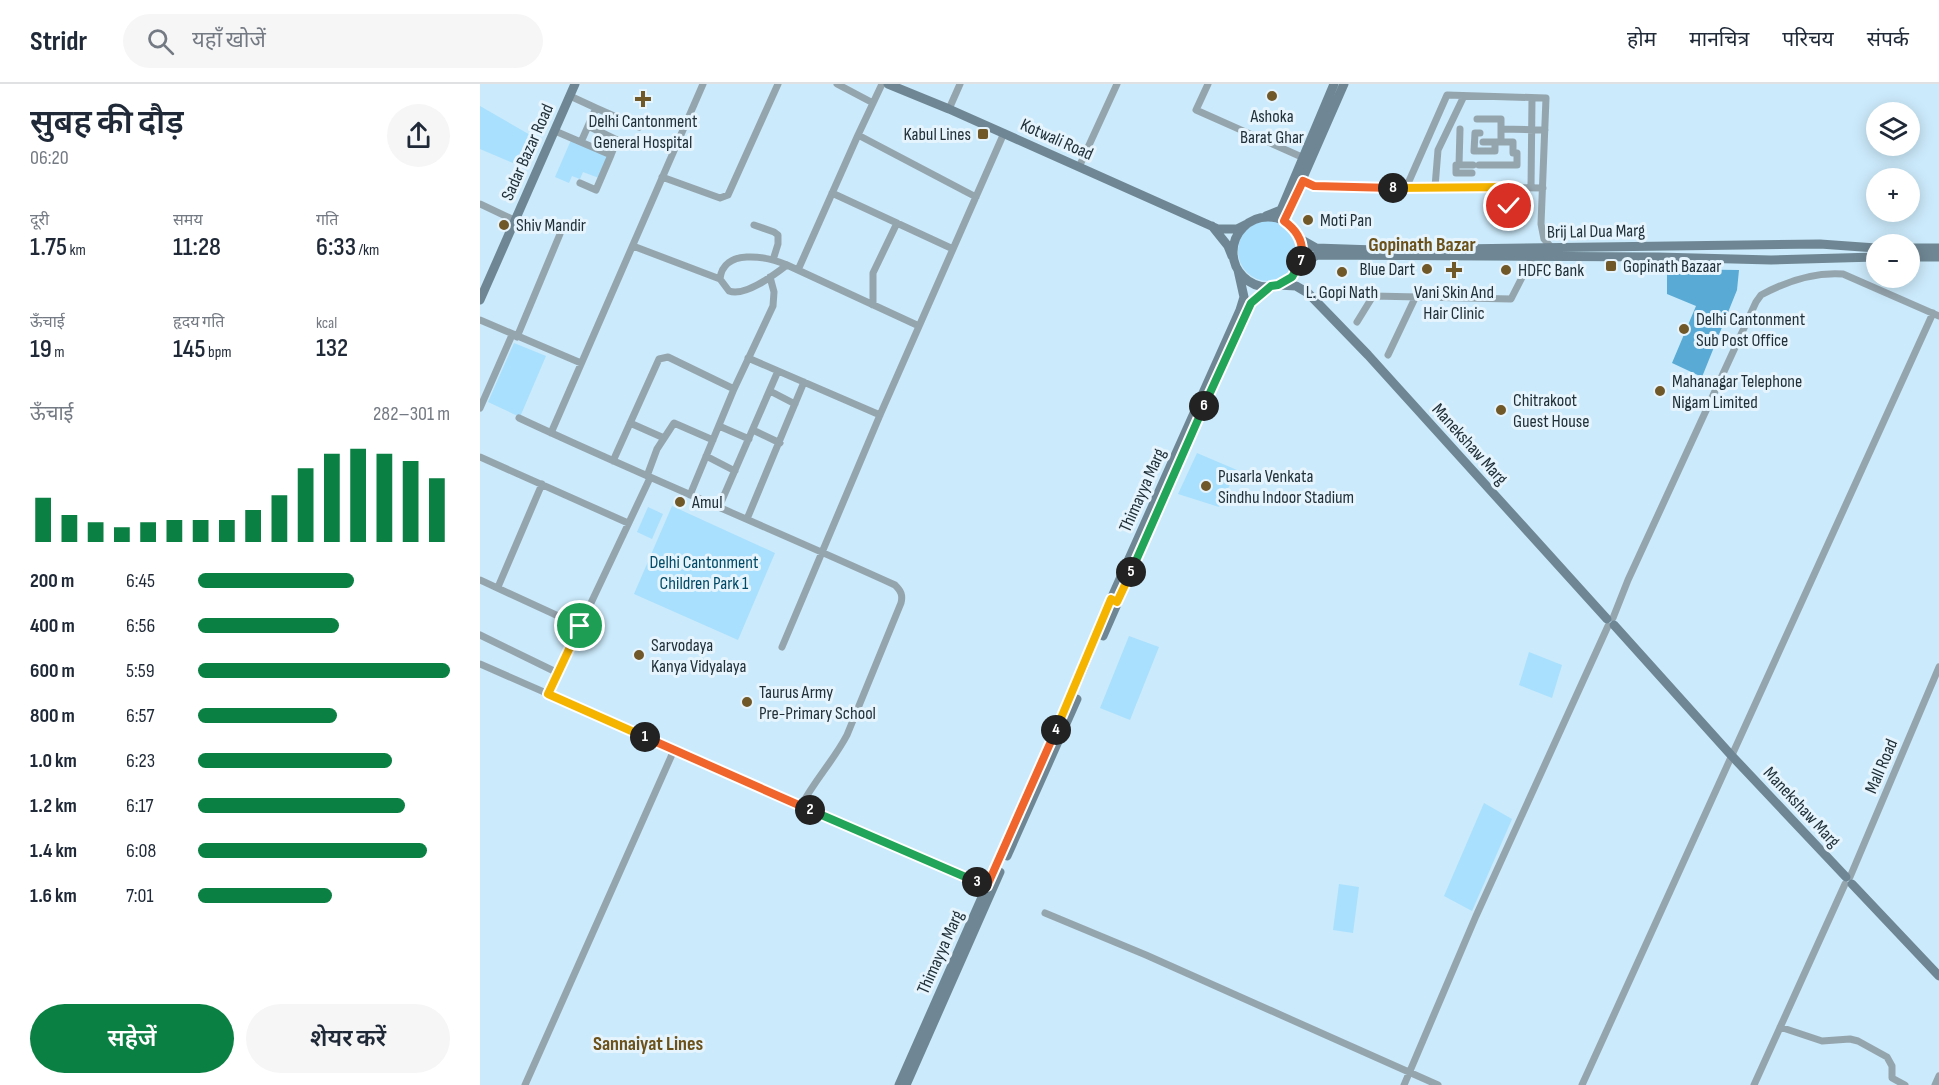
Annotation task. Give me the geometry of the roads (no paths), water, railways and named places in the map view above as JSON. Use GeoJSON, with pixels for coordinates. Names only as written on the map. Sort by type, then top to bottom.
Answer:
{"type":"FeatureCollection","features":[{"type":"Feature","properties":{"kind":"street","name":"Sadar Bazar Road"},"geometry":{"type":"LineString","coordinates":[[480,300],[576,84]]}},
{"type":"Feature","properties":{"kind":"street"},"geometry":{"type":"LineString","coordinates":[[551,433],[703,84]]}},
{"type":"Feature","properties":{"kind":"street"},"geometry":{"type":"LineString","coordinates":[[663,177],[720,198],[729,195],[778,84]]}},
{"type":"Feature","properties":{"kind":"street"},"geometry":{"type":"LineString","coordinates":[[837,84],[873,103]]}},
{"type":"Feature","properties":{"kind":"street"},"geometry":{"type":"LineString","coordinates":[[798,270],[882,84]]}},
{"type":"Feature","properties":{"kind":"street","name":"Kotwali Road"},"geometry":{"type":"LineString","coordinates":[[888,84],[1212,226]]}},
{"type":"Feature","properties":{"kind":"street"},"geometry":{"type":"LineString","coordinates":[[1079,167],[1117,84]]}},
{"type":"Feature","properties":{"kind":"street"},"geometry":{"type":"LineString","coordinates":[[1208,84],[1196,110],[1304,158]]}},
{"type":"Feature","properties":{"kind":"street"},"geometry":{"type":"LineString","coordinates":[[1212,226],[1218,229],[1237,229],[1281,210],[1334,84]]}},
{"type":"Feature","properties":{"kind":"street"},"geometry":{"type":"LineString","coordinates":[[1284,221],[1344,84]]}},
{"type":"Feature","properties":{"kind":"street"},"geometry":{"type":"LineString","coordinates":[[949,109],[956,85]]}},
{"type":"Feature","properties":{"kind":"street"},"geometry":{"type":"LineString","coordinates":[[570,96],[639,127]]}},
{"type":"Feature","properties":{"kind":"street"},"geometry":{"type":"LineString","coordinates":[[1406,188],[1447,96],[1546,98],[1541,224],[1546,242],[1552,248]]}},
{"type":"Feature","properties":{"kind":"street"},"geometry":{"type":"LineString","coordinates":[[1435,188],[1438,150],[1464,96]]}},
{"type":"Feature","properties":{"kind":"street"},"geometry":{"type":"LineString","coordinates":[[1532,98],[1532,188]]}},
{"type":"Feature","properties":{"kind":"street"},"geometry":{"type":"LineString","coordinates":[[581,142],[596,108]]}},
{"type":"Feature","properties":{"kind":"street"},"geometry":{"type":"LineString","coordinates":[[1477,119],[1501,119],[1501,129],[1495,151],[1474,151],[1475,133],[1480,133]]}},
{"type":"Feature","properties":{"kind":"street"},"geometry":{"type":"LineString","coordinates":[[580,183],[596,190],[617,140],[588,126]]}},
{"type":"Feature","properties":{"kind":"street"},"geometry":{"type":"LineString","coordinates":[[1460,129],[1453,173],[1472,173]]}},
{"type":"Feature","properties":{"kind":"street"},"geometry":{"type":"LineString","coordinates":[[1501,129],[1545,130]]}},
{"type":"Feature","properties":{"kind":"street"},"geometry":{"type":"LineString","coordinates":[[555,131],[611,155]]}},
{"type":"Feature","properties":{"kind":"street"},"geometry":{"type":"LineString","coordinates":[[782,647],[880,415],[1004,133]]}},
{"type":"Feature","properties":{"kind":"street"},"geometry":{"type":"LineString","coordinates":[[858,135],[976,197]]}},
{"type":"Feature","properties":{"kind":"street"},"geometry":{"type":"LineString","coordinates":[[1455,165],[1516,165],[1517,153],[1513,153],[1514,142],[1483,142]]}},
{"type":"Feature","properties":{"kind":"street"},"geometry":{"type":"LineString","coordinates":[[1303,181],[1314,186],[1543,188]]}},
{"type":"Feature","properties":{"kind":"street"},"geometry":{"type":"LineString","coordinates":[[1509,187],[1509,224]]}},
{"type":"Feature","properties":{"kind":"street"},"geometry":{"type":"LineString","coordinates":[[832,194],[953,249]]}},
{"type":"Feature","properties":{"kind":"street"},"geometry":{"type":"LineString","coordinates":[[480,204],[514,220]]}},
{"type":"Feature","properties":{"kind":"street"},"geometry":{"type":"LineString","coordinates":[[1264,217],[1284,221],[1296,232],[1302,248],[1298,268]]}},
{"type":"Feature","properties":{"kind":"street"},"geometry":{"type":"LineString","coordinates":[[873,305],[873,273],[897,223]]}},
{"type":"Feature","properties":{"kind":"street"},"geometry":{"type":"LineString","coordinates":[[1236,266],[1233,252],[1234,242],[1239,232],[1247,224]]}},
{"type":"Feature","properties":{"kind":"street"},"geometry":{"type":"LineString","coordinates":[[753,225],[778,235],[773,260]]}},
{"type":"Feature","properties":{"kind":"street"},"geometry":{"type":"LineString","coordinates":[[1212,226],[1228,246],[1236,266],[1252,283],[1296,286],[1308,293]]}},
{"type":"Feature","properties":{"kind":"street"},"geometry":{"type":"LineString","coordinates":[[480,408],[560,234]]}},
{"type":"Feature","properties":{"kind":"street"},"geometry":{"type":"LineString","coordinates":[[1274,285],[1292,277],[1298,268],[1316,252],[1300,239]]}},
{"type":"Feature","properties":{"kind":"street","name":"Brij Lal Dua Marg"},"geometry":{"type":"LineString","coordinates":[[1316,252],[1820,244],[1866,247]]}},
{"type":"Feature","properties":{"kind":"street"},"geometry":{"type":"LineString","coordinates":[[633,246],[720,279]]}},
{"type":"Feature","properties":{"kind":"street"},"geometry":{"type":"LineString","coordinates":[[1920,248],[1939,248]]}},
{"type":"Feature","properties":{"kind":"street","name":"Brij Lal Dua Marg"},"geometry":{"type":"LineString","coordinates":[[1316,252],[1713,257],[1771,260],[1866,257]]}},
{"type":"Feature","properties":{"kind":"street"},"geometry":{"type":"LineString","coordinates":[[1358,322],[1373,296],[1511,299],[1533,256]]}},
{"type":"Feature","properties":{"kind":"street"},"geometry":{"type":"LineString","coordinates":[[787,265],[747,290],[733,292],[724,287],[720,279],[721,270],[726,264],[744,257],[773,260],[787,265],[919,326]]}},
{"type":"Feature","properties":{"kind":"street"},"geometry":{"type":"LineString","coordinates":[[1920,257],[1939,257]]}},
{"type":"Feature","properties":{"kind":"street","name":"Thimayya Marg"},"geometry":{"type":"LineString","coordinates":[[906,1085],[1064,727],[1114,600],[1240,310],[1244,297],[1236,266]]}},
{"type":"Feature","properties":{"kind":"street","name":"Manekshaw Marg"},"geometry":{"type":"LineString","coordinates":[[1298,268],[1308,293],[1368,355],[1731,755],[1939,976]]}},
{"type":"Feature","properties":{"kind":"street"},"geometry":{"type":"LineString","coordinates":[[1404,1085],[1476,916],[1756,302],[1761,295],[1811,276],[1828,273],[1843,274],[1936,314],[1731,755],[1582,1085]]}},
{"type":"Feature","properties":{"kind":"street"},"geometry":{"type":"LineString","coordinates":[[690,495],[734,389],[772,306],[774,292],[770,277]]}},
{"type":"Feature","properties":{"kind":"street","name":"Thimayya Marg"},"geometry":{"type":"LineString","coordinates":[[899,1085],[1083,669],[1245,314],[1253,300],[1274,285]]}},
{"type":"Feature","properties":{"kind":"street"},"geometry":{"type":"LineString","coordinates":[[1388,355],[1416,296]]}},
{"type":"Feature","properties":{"kind":"street"},"geometry":{"type":"LineString","coordinates":[[480,320],[581,363]]}},
{"type":"Feature","properties":{"kind":"street"},"geometry":{"type":"LineString","coordinates":[[613,461],[659,359],[668,357],[734,389]]}},
{"type":"Feature","properties":{"kind":"street"},"geometry":{"type":"LineString","coordinates":[[748,358],[880,415]]}},
{"type":"Feature","properties":{"kind":"street"},"geometry":{"type":"LineString","coordinates":[[719,507],[778,371]]}},
{"type":"Feature","properties":{"kind":"street"},"geometry":{"type":"LineString","coordinates":[[747,519],[804,382]]}},
{"type":"Feature","properties":{"kind":"street"},"geometry":{"type":"LineString","coordinates":[[480,383],[489,387]]}},
{"type":"Feature","properties":{"kind":"street"},"geometry":{"type":"LineString","coordinates":[[770,391],[795,404]]}},
{"type":"Feature","properties":{"kind":"street"},"geometry":{"type":"LineString","coordinates":[[519,418],[648,477],[822,551],[895,585],[900,590],[903,596],[879,661],[847,735],[801,806]]}},
{"type":"Feature","properties":{"kind":"street"},"geometry":{"type":"LineString","coordinates":[[548,694],[628,523],[648,477],[654,456],[672,424],[676,422],[713,440]]}},
{"type":"Feature","properties":{"kind":"street"},"geometry":{"type":"LineString","coordinates":[[630,423],[664,438]]}},
{"type":"Feature","properties":{"kind":"street"},"geometry":{"type":"LineString","coordinates":[[719,426],[749,439]]}},
{"type":"Feature","properties":{"kind":"street"},"geometry":{"type":"LineString","coordinates":[[753,430],[780,443]]}},
{"type":"Feature","properties":{"kind":"street"},"geometry":{"type":"LineString","coordinates":[[480,456],[628,523]]}},
{"type":"Feature","properties":{"kind":"street"},"geometry":{"type":"LineString","coordinates":[[706,456],[735,471]]}},
{"type":"Feature","properties":{"kind":"street"},"geometry":{"type":"LineString","coordinates":[[498,587],[542,484]]}},
{"type":"Feature","properties":{"kind":"street"},"geometry":{"type":"LineString","coordinates":[[480,580],[580,626]]}},
{"type":"Feature","properties":{"kind":"street"},"geometry":{"type":"LineString","coordinates":[[480,635],[558,673]]}},
{"type":"Feature","properties":{"kind":"street"},"geometry":{"type":"LineString","coordinates":[[480,664],[987,886]]}},
{"type":"Feature","properties":{"kind":"street","name":"Mall Road"},"geometry":{"type":"LineString","coordinates":[[1754,1085],[1848,881],[1939,667]]}},
{"type":"Feature","properties":{"kind":"street"},"geometry":{"type":"LineString","coordinates":[[525,1085],[674,750]]}},
{"type":"Feature","properties":{"kind":"street"},"geometry":{"type":"LineString","coordinates":[[1045,913],[1146,955],[1438,1085]]}},
{"type":"Feature","properties":{"kind":"street"},"geometry":{"type":"LineString","coordinates":[[1780,1027],[1822,1041],[1850,1039],[1858,1041],[1887,1057],[1892,1064],[1893,1079],[1905,1085]]}},
{"type":"Feature","properties":{"kind":"street"},"geometry":{"type":"LineString","coordinates":[[1935,1085],[1939,1076]]}},
{"type":"Feature","properties":{"kind":"place","name":"Ashoka Barat Ghar"},"geometry":{"type":"Point","coordinates":[1272,96]}},
{"type":"Feature","properties":{"kind":"place","name":"Delhi Cantonment General Hospital"},"geometry":{"type":"Point","coordinates":[643,99]}},
{"type":"Feature","properties":{"kind":"place","name":"Kabul Lines"},"geometry":{"type":"Point","coordinates":[983,134]}},
{"type":"Feature","properties":{"kind":"place","name":"Moti Pan"},"geometry":{"type":"Point","coordinates":[1308,220]}},
{"type":"Feature","properties":{"kind":"place","name":"Shiv Mandir"},"geometry":{"type":"Point","coordinates":[504,225]}},
{"type":"Feature","properties":{"kind":"place","name":"Gopinath Bazaar"},"geometry":{"type":"Point","coordinates":[1611,266]}},
{"type":"Feature","properties":{"kind":"place","name":"Blue Dart"},"geometry":{"type":"Point","coordinates":[1427,269]}},
{"type":"Feature","properties":{"kind":"place","name":"Vani Skin And Hair Clinic"},"geometry":{"type":"Point","coordinates":[1454,270]}},
{"type":"Feature","properties":{"kind":"place","name":"HDFC Bank"},"geometry":{"type":"Point","coordinates":[1506,270]}},
{"type":"Feature","properties":{"kind":"place","name":"L. Gopi Nath"},"geometry":{"type":"Point","coordinates":[1342,272]}},
{"type":"Feature","properties":{"kind":"place","name":"Delhi Cantonment Sub Post Office"},"geometry":{"type":"Point","coordinates":[1684,329]}},
{"type":"Feature","properties":{"kind":"place","name":"Mahanagar Telephone Nigam Limited"},"geometry":{"type":"Point","coordinates":[1660,391]}},
{"type":"Feature","properties":{"kind":"place","name":"Chitrakoot Guest House"},"geometry":{"type":"Point","coordinates":[1501,410]}},
{"type":"Feature","properties":{"kind":"place","name":"Pusarla Venkata Sindhu Indoor Stadium"},"geometry":{"type":"Point","coordinates":[1206,486]}},
{"type":"Feature","properties":{"kind":"place","name":"Amul"},"geometry":{"type":"Point","coordinates":[680,502]}},
{"type":"Feature","properties":{"kind":"place","name":"Sarvodaya Kanya Vidyalaya"},"geometry":{"type":"Point","coordinates":[639,655]}},
{"type":"Feature","properties":{"kind":"place","name":"Taurus Army Pre-Primary School"},"geometry":{"type":"Point","coordinates":[747,702]}},
{"type":"Feature","properties":{"kind":"district","name":"Gopinath Bazar"},"geometry":{"type":"Point","coordinates":[1422,244]}},
{"type":"Feature","properties":{"kind":"district","name":"Sannaiyat Lines"},"geometry":{"type":"Point","coordinates":[648,1043]}},
{"type":"Feature","properties":{"kind":"park label","name":"Delhi Cantonment Children Park 1"},"geometry":{"type":"Point","coordinates":[704,572]}}]}
